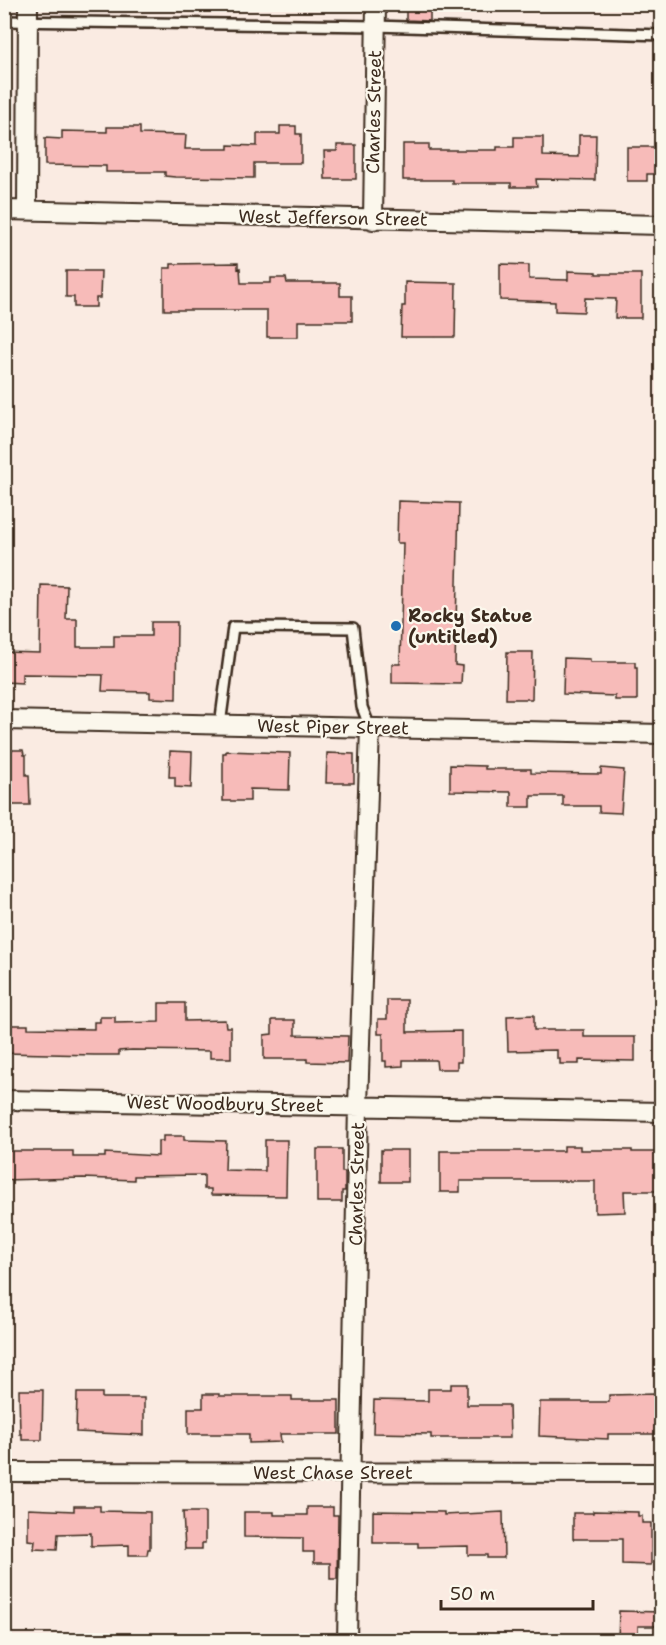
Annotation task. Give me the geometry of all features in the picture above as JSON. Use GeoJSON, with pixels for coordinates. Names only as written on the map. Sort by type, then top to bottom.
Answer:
{"type":"FeatureCollection","features":[{"type":"Feature","properties":{"kind":"street","name":"Charles Street"},"geometry":{"type":"LineString","coordinates":[[373,220],[375,4]]}},
{"type":"Feature","properties":{"kind":"street"},"geometry":{"type":"LineString","coordinates":[[27,210],[28,13]]}},
{"type":"Feature","properties":{"kind":"street","name":"West Jefferson Street"},"geometry":{"type":"LineString","coordinates":[[4,210],[662,225]]}},
{"type":"Feature","properties":{"kind":"street","name":"West Piper Street"},"geometry":{"type":"LineString","coordinates":[[4,720],[662,734]]}},
{"type":"Feature","properties":{"kind":"street","name":"Charles Street"},"geometry":{"type":"LineString","coordinates":[[347,1641],[358,1106],[370,728]]}},
{"type":"Feature","properties":{"kind":"street","name":"West Woodbury Street"},"geometry":{"type":"LineString","coordinates":[[4,1100],[662,1112]]}},
{"type":"Feature","properties":{"kind":"street","name":"West Chase Street"},"geometry":{"type":"LineString","coordinates":[[4,1472],[662,1473]]}},
{"type":"Feature","properties":{"kind":"lane"},"geometry":{"type":"LineString","coordinates":[[4,21],[28,13],[662,35]]}},
{"type":"Feature","properties":{"kind":"lane"},"geometry":{"type":"LineString","coordinates":[[220,725],[233,627],[353,628],[362,707],[370,728]]}},
{"type":"Feature","properties":{"kind":"building"},"geometry":{"type":"Polygon","coordinates":[[[406,4],[430,4],[430,21],[406,20],[406,4]]]}},
{"type":"Feature","properties":{"kind":"building"},"geometry":{"type":"Polygon","coordinates":[[[280,126],[296,126],[296,134],[301,134],[301,163],[254,163],[254,178],[175,177],[165,176],[165,172],[106,172],[106,166],[45,165],[45,138],[62,139],[62,131],[107,132],[107,127],[140,127],[140,134],[186,135],[185,149],[228,149],[228,145],[257,146],[257,134],[280,134],[280,126]]]}},
{"type":"Feature","properties":{"kind":"building"},"geometry":{"type":"Polygon","coordinates":[[[579,135],[596,135],[595,180],[536,179],[537,187],[511,187],[511,183],[403,180],[403,144],[429,144],[429,150],[497,150],[497,147],[514,147],[514,137],[543,137],[543,156],[579,157],[579,135]]]}},
{"type":"Feature","properties":{"kind":"building"},"geometry":{"type":"Polygon","coordinates":[[[337,145],[356,145],[356,179],[325,179],[324,151],[337,151],[337,145]]]}},
{"type":"Feature","properties":{"kind":"building"},"geometry":{"type":"Polygon","coordinates":[[[627,147],[658,147],[658,174],[647,174],[647,181],[627,181],[627,147]]]}},
{"type":"Feature","properties":{"kind":"building"},"geometry":{"type":"Polygon","coordinates":[[[238,263],[241,283],[271,283],[271,278],[286,278],[287,283],[340,283],[340,296],[352,296],[352,321],[298,321],[298,337],[267,337],[267,310],[164,310],[164,268],[171,268],[171,264],[238,263]]]}},
{"type":"Feature","properties":{"kind":"building"},"geometry":{"type":"Polygon","coordinates":[[[500,264],[529,265],[529,279],[568,280],[568,271],[596,272],[596,274],[641,274],[641,318],[615,318],[616,299],[585,298],[584,312],[555,311],[555,302],[500,300],[500,264]]]}},
{"type":"Feature","properties":{"kind":"building"},"geometry":{"type":"Polygon","coordinates":[[[66,271],[101,271],[100,298],[96,298],[96,307],[74,307],[74,297],[66,297],[66,271]]]}},
{"type":"Feature","properties":{"kind":"building"},"geometry":{"type":"Polygon","coordinates":[[[405,282],[456,283],[455,337],[401,337],[405,282]]]}},
{"type":"Feature","properties":{"kind":"building"},"geometry":{"type":"Polygon","coordinates":[[[398,501],[459,503],[455,665],[462,666],[461,684],[392,683],[392,664],[400,664],[403,543],[397,543],[398,501]]]}},
{"type":"Feature","properties":{"kind":"building"},"geometry":{"type":"Polygon","coordinates":[[[41,585],[67,586],[66,619],[77,619],[77,647],[114,647],[114,636],[151,636],[151,622],[177,622],[176,699],[150,698],[150,692],[102,691],[103,675],[22,674],[22,683],[4,682],[4,652],[40,653],[41,585]]]}},
{"type":"Feature","properties":{"kind":"building"},"geometry":{"type":"Polygon","coordinates":[[[507,652],[533,652],[532,699],[506,699],[507,652]]]}},
{"type":"Feature","properties":{"kind":"building"},"geometry":{"type":"Polygon","coordinates":[[[564,658],[590,659],[590,662],[635,662],[637,700],[615,700],[615,696],[563,694],[564,658]]]}},
{"type":"Feature","properties":{"kind":"building"},"geometry":{"type":"Polygon","coordinates":[[[6,750],[23,750],[26,755],[30,805],[7,805],[7,792],[4,792],[6,750]]]}},
{"type":"Feature","properties":{"kind":"building"},"geometry":{"type":"Polygon","coordinates":[[[170,751],[192,752],[191,788],[175,787],[175,777],[169,777],[170,751]]]}},
{"type":"Feature","properties":{"kind":"building"},"geometry":{"type":"Polygon","coordinates":[[[226,751],[290,753],[289,790],[250,789],[250,801],[223,801],[223,753],[226,751]]]}},
{"type":"Feature","properties":{"kind":"building"},"geometry":{"type":"Polygon","coordinates":[[[327,753],[354,754],[354,783],[326,783],[327,753]]]}},
{"type":"Feature","properties":{"kind":"building"},"geometry":{"type":"Polygon","coordinates":[[[450,765],[485,766],[485,769],[531,769],[531,773],[601,774],[601,768],[624,770],[621,813],[599,812],[599,806],[563,806],[563,796],[531,796],[531,807],[511,807],[511,792],[450,791],[450,765]]]}},
{"type":"Feature","properties":{"kind":"building"},"geometry":{"type":"Polygon","coordinates":[[[387,1000],[407,1000],[407,1032],[461,1031],[461,1062],[457,1062],[457,1069],[437,1069],[436,1060],[403,1060],[403,1066],[386,1067],[386,1061],[383,1061],[383,1034],[378,1034],[378,1019],[387,1019],[387,1000]]]}},
{"type":"Feature","properties":{"kind":"building"},"geometry":{"type":"Polygon","coordinates":[[[159,1003],[185,1003],[185,1021],[225,1020],[226,1027],[231,1027],[231,1058],[210,1058],[210,1051],[132,1050],[119,1051],[119,1055],[4,1053],[4,1025],[28,1025],[28,1028],[94,1029],[94,1022],[100,1022],[100,1017],[115,1017],[115,1023],[159,1022],[159,1003]]]}},
{"type":"Feature","properties":{"kind":"building"},"geometry":{"type":"Polygon","coordinates":[[[534,1015],[534,1030],[584,1030],[584,1037],[635,1037],[635,1061],[579,1060],[579,1064],[560,1064],[560,1059],[557,1059],[557,1050],[508,1051],[507,1016],[534,1015]]]}},
{"type":"Feature","properties":{"kind":"building"},"geometry":{"type":"Polygon","coordinates":[[[272,1020],[295,1020],[295,1035],[348,1036],[347,1063],[307,1062],[307,1059],[264,1059],[264,1035],[272,1034],[272,1020]]]}},
{"type":"Feature","properties":{"kind":"building"},"geometry":{"type":"Polygon","coordinates":[[[163,1136],[184,1136],[184,1140],[226,1141],[225,1170],[265,1171],[265,1140],[287,1140],[286,1196],[211,1195],[211,1189],[204,1189],[204,1175],[134,1176],[134,1180],[83,1178],[4,1180],[4,1151],[73,1151],[73,1157],[105,1157],[105,1153],[158,1156],[158,1141],[163,1141],[163,1136]]]}},
{"type":"Feature","properties":{"kind":"building"},"geometry":{"type":"Polygon","coordinates":[[[564,1146],[580,1146],[580,1150],[662,1152],[662,1191],[624,1191],[625,1212],[595,1213],[595,1181],[460,1181],[460,1192],[440,1192],[440,1151],[564,1151],[564,1146]]]}},
{"type":"Feature","properties":{"kind":"building"},"geometry":{"type":"Polygon","coordinates":[[[317,1149],[342,1149],[345,1191],[342,1191],[342,1202],[317,1202],[317,1149]]]}},
{"type":"Feature","properties":{"kind":"building"},"geometry":{"type":"Polygon","coordinates":[[[381,1150],[408,1150],[408,1182],[381,1182],[381,1150]]]}},
{"type":"Feature","properties":{"kind":"building"},"geometry":{"type":"Polygon","coordinates":[[[451,1384],[467,1384],[467,1405],[509,1405],[510,1438],[431,1438],[431,1434],[373,1433],[374,1400],[428,1401],[428,1389],[451,1389],[451,1384]]]}},
{"type":"Feature","properties":{"kind":"building"},"geometry":{"type":"Polygon","coordinates":[[[19,1390],[43,1390],[42,1440],[22,1440],[19,1390]]]}},
{"type":"Feature","properties":{"kind":"building"},"geometry":{"type":"Polygon","coordinates":[[[77,1393],[102,1393],[102,1398],[144,1398],[144,1435],[76,1432],[77,1393]]]}},
{"type":"Feature","properties":{"kind":"building"},"geometry":{"type":"Polygon","coordinates":[[[203,1394],[292,1396],[292,1400],[339,1400],[339,1434],[280,1434],[281,1442],[249,1443],[249,1434],[188,1434],[188,1408],[203,1408],[203,1394]]]}},
{"type":"Feature","properties":{"kind":"building"},"geometry":{"type":"Polygon","coordinates":[[[657,1394],[657,1401],[662,1401],[662,1425],[657,1425],[657,1434],[608,1434],[608,1439],[539,1436],[540,1402],[609,1402],[609,1395],[657,1394]]]}},
{"type":"Feature","properties":{"kind":"building"},"geometry":{"type":"Polygon","coordinates":[[[74,1506],[100,1506],[100,1511],[150,1512],[150,1549],[147,1555],[129,1555],[129,1545],[91,1546],[91,1533],[58,1534],[57,1550],[34,1549],[35,1541],[28,1540],[28,1509],[74,1511],[74,1506]]]}},
{"type":"Feature","properties":{"kind":"building"},"geometry":{"type":"Polygon","coordinates":[[[307,1507],[333,1507],[333,1515],[338,1515],[337,1579],[330,1579],[330,1563],[314,1563],[314,1552],[303,1552],[303,1538],[244,1537],[244,1512],[307,1515],[307,1507]]]}},
{"type":"Feature","properties":{"kind":"building"},"geometry":{"type":"Polygon","coordinates":[[[373,1511],[444,1512],[444,1515],[503,1512],[504,1558],[468,1555],[468,1546],[418,1547],[418,1543],[373,1543],[373,1511]]]}},
{"type":"Feature","properties":{"kind":"building"},"geometry":{"type":"Polygon","coordinates":[[[593,1511],[638,1512],[638,1516],[642,1516],[642,1523],[651,1523],[651,1565],[622,1564],[622,1539],[573,1539],[573,1513],[593,1513],[593,1511]]]}},
{"type":"Feature","properties":{"kind":"building"},"geometry":{"type":"Polygon","coordinates":[[[183,1512],[205,1512],[205,1543],[202,1543],[202,1549],[185,1549],[183,1512]]]}},
{"type":"Feature","properties":{"kind":"building"},"geometry":{"type":"Polygon","coordinates":[[[619,1611],[662,1612],[662,1626],[638,1626],[638,1641],[618,1641],[619,1611]]]}},
{"type":"Feature","properties":{"kind":"place","name":"Rocky Statue (untitled)"},"geometry":{"type":"Point","coordinates":[396,626]}}]}
